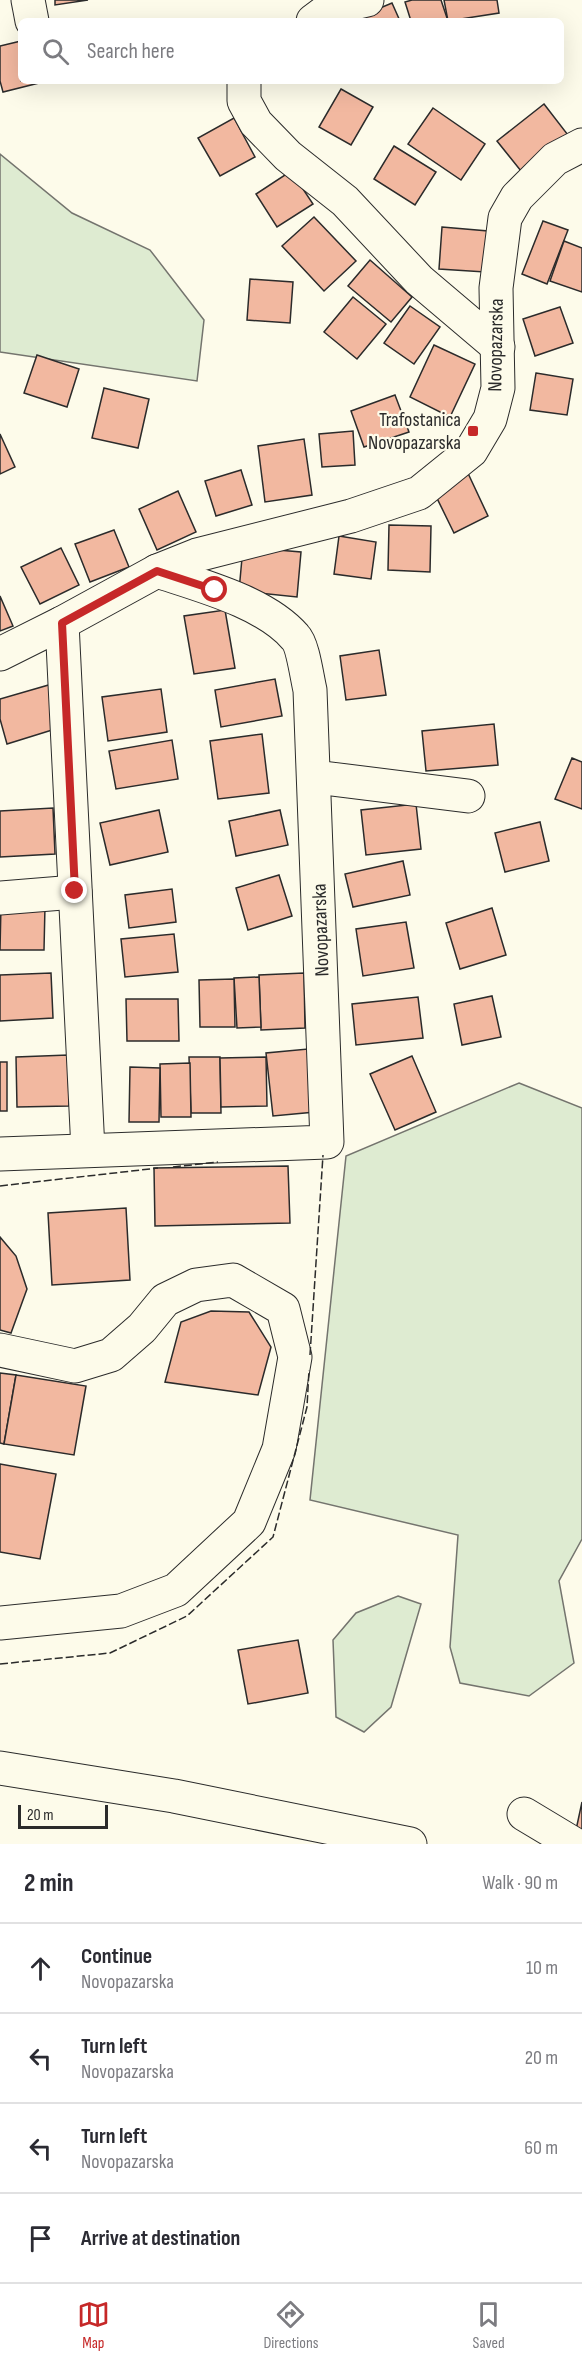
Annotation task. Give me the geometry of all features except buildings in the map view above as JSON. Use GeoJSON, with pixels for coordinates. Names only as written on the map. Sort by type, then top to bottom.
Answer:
{"type":"FeatureCollection","features":[{"type":"Feature","properties":{"kind":"street"},"geometry":{"type":"LineString","coordinates":[[28,0],[31,18]]}},
{"type":"Feature","properties":{"kind":"street"},"geometry":{"type":"LineString","coordinates":[[317,18],[329,9],[366,0]]}},
{"type":"Feature","properties":{"kind":"street"},"geometry":{"type":"LineString","coordinates":[[244,84],[244,101],[256,123],[288,156],[345,201],[419,280],[498,347]]}},
{"type":"Feature","properties":{"kind":"street","name":"Novopazarska"},"geometry":{"type":"LineString","coordinates":[[0,654],[157,571],[197,555],[351,516],[419,493],[471,450],[490,419],[498,388],[496,288],[505,218],[517,197],[555,159],[582,145]]}},
{"type":"Feature","properties":{"kind":"street","name":"Novopazarska"},"geometry":{"type":"LineString","coordinates":[[0,1154],[327,1142],[310,690],[297,638],[266,614],[215,590],[157,571]]}},
{"type":"Feature","properties":{"kind":"street"},"geometry":{"type":"LineString","coordinates":[[62,623],[88,1149]]}},
{"type":"Feature","properties":{"kind":"street"},"geometry":{"type":"LineString","coordinates":[[315,777],[468,796]]}},
{"type":"Feature","properties":{"kind":"street"},"geometry":{"type":"LineString","coordinates":[[0,898],[75,891]]}},
{"type":"Feature","properties":{"kind":"street"},"geometry":{"type":"LineString","coordinates":[[0,1350],[75,1366],[111,1355],[142,1328],[165,1300],[196,1285],[233,1280],[283,1309],[295,1357],[279,1449],[249,1522],[176,1590],[121,1611],[0,1623]]}},
{"type":"Feature","properties":{"kind":"street"},"geometry":{"type":"LineString","coordinates":[[0,1768],[174,1796],[410,1844]]}},
{"type":"Feature","properties":{"kind":"street"},"geometry":{"type":"LineString","coordinates":[[524,1814],[574,1844]]}},
{"type":"Feature","properties":{"kind":"green space"},"geometry":{"type":"Polygon","coordinates":[[[0,154],[72,213],[150,250],[204,320],[197,381],[0,352],[0,154]]]}},
{"type":"Feature","properties":{"kind":"green space"},"geometry":{"type":"Polygon","coordinates":[[[519,1083],[582,1108],[582,1539],[559,1581],[574,1663],[529,1696],[460,1683],[450,1647],[458,1535],[310,1500],[346,1156],[519,1083]]]}},
{"type":"Feature","properties":{"kind":"green space"},"geometry":{"type":"Polygon","coordinates":[[[398,1596],[421,1604],[391,1707],[364,1732],[336,1717],[333,1640],[356,1613],[398,1596]]]}},
{"type":"Feature","properties":{"kind":"fence"},"geometry":{"type":"LineString","coordinates":[[310,1355],[323,1155]]}},
{"type":"Feature","properties":{"kind":"fence"},"geometry":{"type":"LineString","coordinates":[[173,1167],[218,1162]]}},
{"type":"Feature","properties":{"kind":"fence"},"geometry":{"type":"LineString","coordinates":[[0,1186],[158,1168]]}},
{"type":"Feature","properties":{"kind":"fence"},"geometry":{"type":"LineString","coordinates":[[0,1664],[110,1653],[187,1616],[273,1537],[307,1407],[309,1370]]}},
{"type":"Feature","properties":{"kind":"place","name":"Trafostanica Novopazarska"},"geometry":{"type":"Point","coordinates":[473,431]}},
{"type":"Feature","properties":{"kind":"route"},"geometry":{"type":"LineString","coordinates":[[75,891],[62,623],[157,571],[215,590]]}}]}
